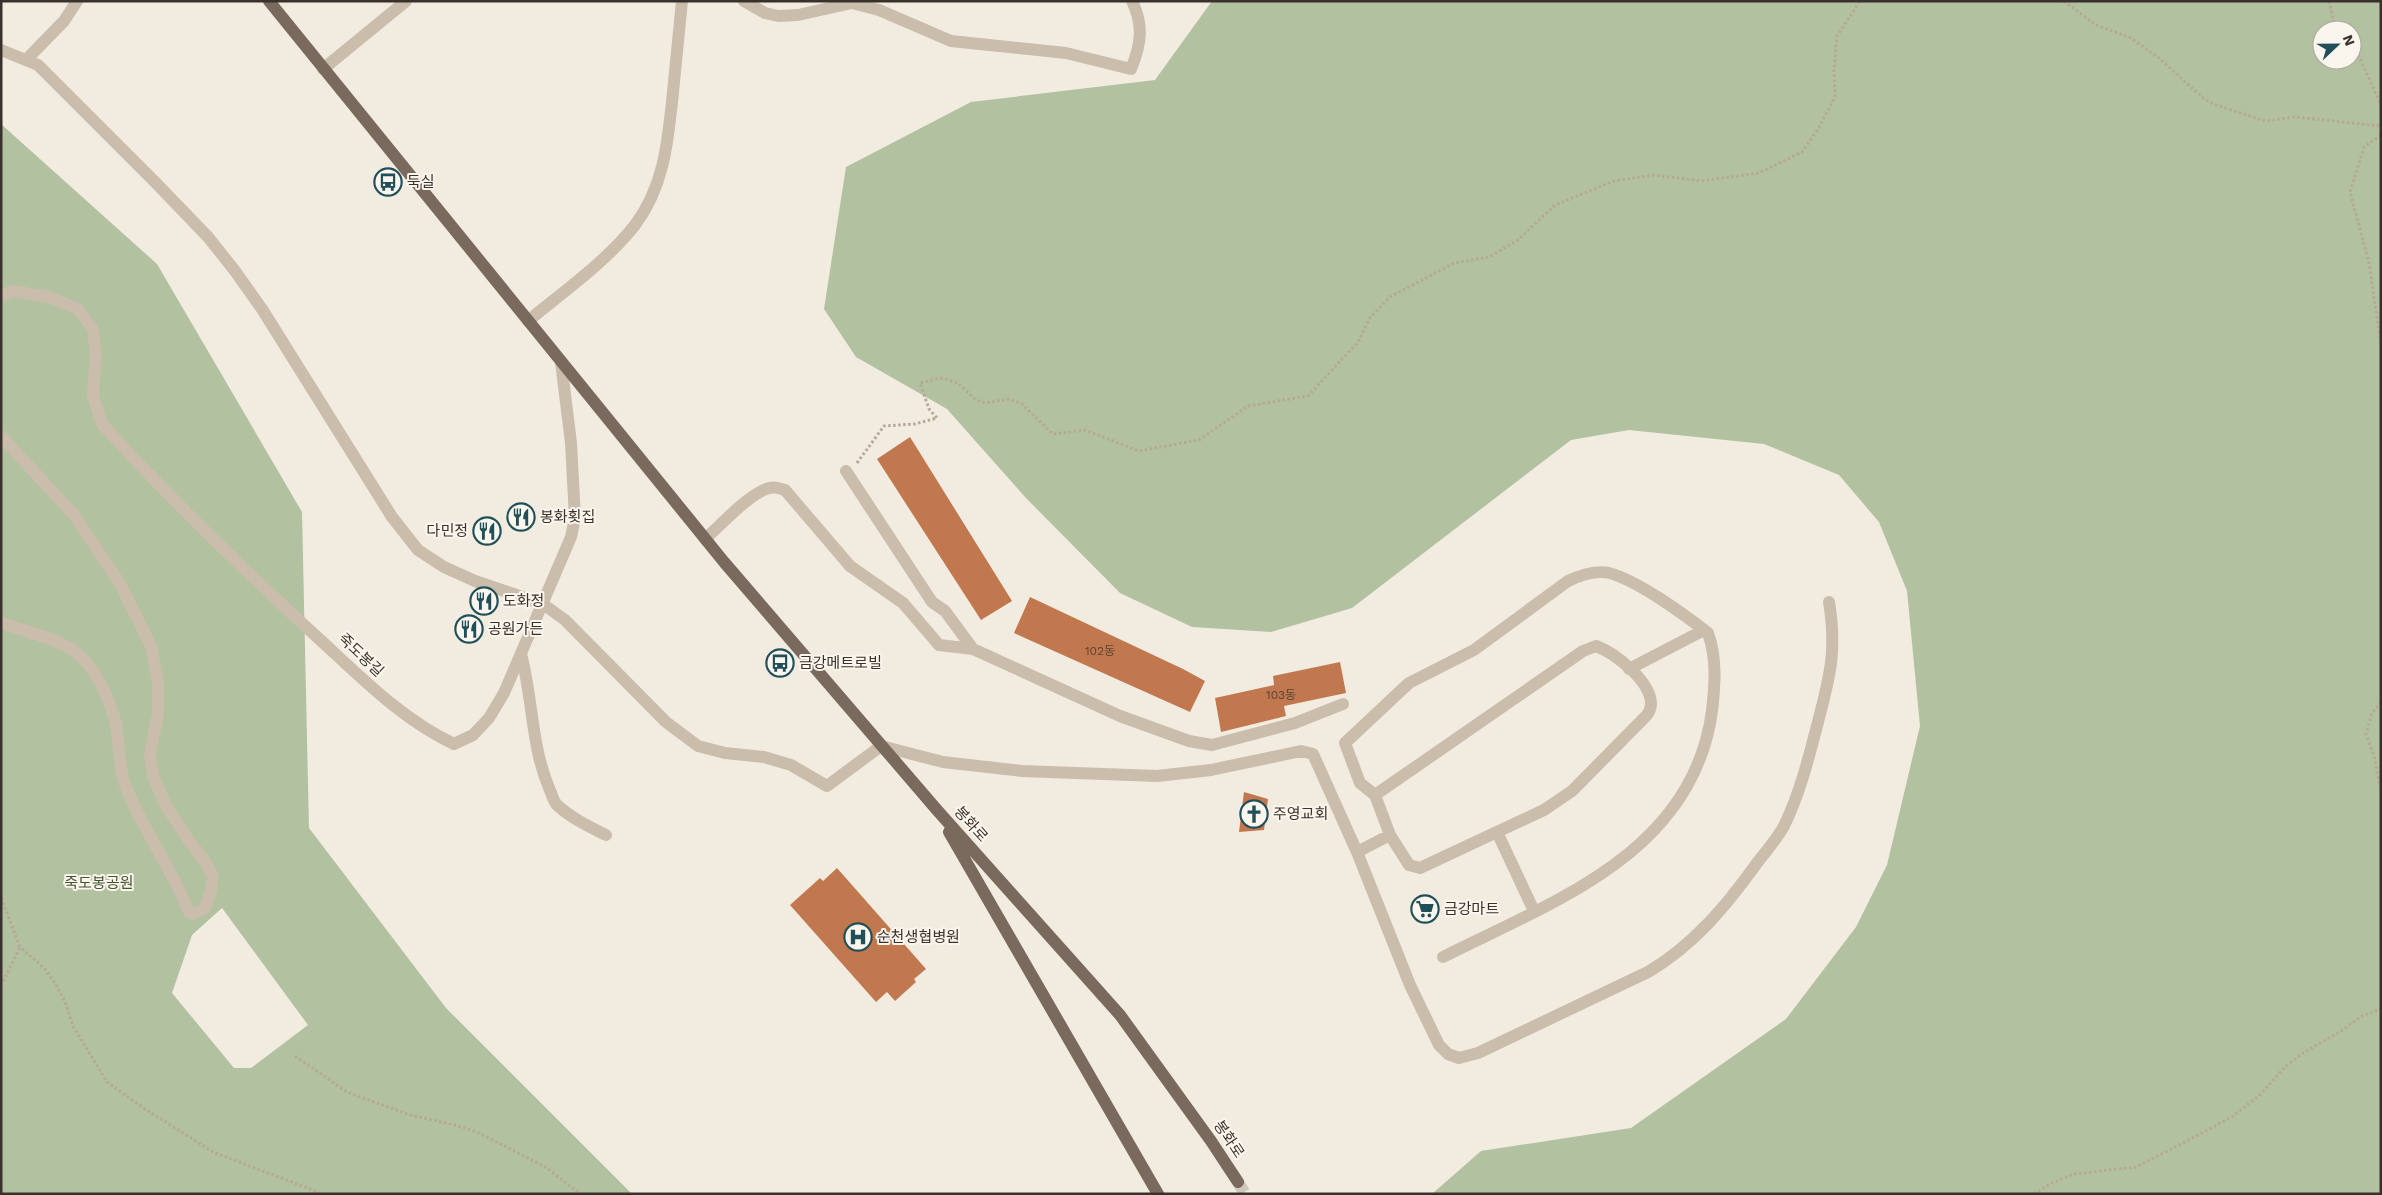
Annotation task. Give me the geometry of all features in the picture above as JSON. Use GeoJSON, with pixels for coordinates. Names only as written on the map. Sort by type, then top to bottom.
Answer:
{"type":"FeatureCollection","features":[{"type":"Feature","properties":{"kind":"main road"},"geometry":{"type":"LineString","coordinates":[[268,1],[705,539],[937,810]]}},
{"type":"Feature","properties":{"kind":"main road","name":"봉화로"},"geometry":{"type":"LineString","coordinates":[[937,810],[1120,1015],[1212,1141],[1238,1182]]}},
{"type":"Feature","properties":{"kind":"main road","name":"봉화로"},"geometry":{"type":"LineString","coordinates":[[937,810],[1158,1194]]}},
{"type":"Feature","properties":{"kind":"street"},"geometry":{"type":"LineString","coordinates":[[26,60],[64,21],[77,1]]}},
{"type":"Feature","properties":{"kind":"street"},"geometry":{"type":"LineString","coordinates":[[324,68],[406,1]]}},
{"type":"Feature","properties":{"kind":"street"},"geometry":{"type":"LineString","coordinates":[[528,321],[622,239],[634,226],[653,196],[660,178],[667,145],[682,1]]}},
{"type":"Feature","properties":{"kind":"street"},"geometry":{"type":"LineString","coordinates":[[744,1],[765,12],[778,16],[798,15],[852,3],[879,10],[951,41],[1066,53],[1131,69],[1139,49],[1141,34],[1139,18],[1132,1]]}},
{"type":"Feature","properties":{"kind":"street"},"geometry":{"type":"LineString","coordinates":[[1,50],[38,65],[208,237],[262,309],[392,517],[418,550],[437,563],[475,581],[543,604],[565,620],[666,722],[698,746],[725,753],[764,757],[791,765],[827,786],[881,746],[953,764],[1022,771],[1157,776],[1211,770],[1301,751],[1313,754],[1357,852],[1410,985],[1439,1045],[1448,1054],[1459,1058],[1478,1053],[1648,972],[1669,960],[1692,941],[1718,915],[1783,827],[1806,768],[1830,679],[1834,630],[1829,602]]}},
{"type":"Feature","properties":{"kind":"street","name":"죽도봉길"},"geometry":{"type":"LineString","coordinates":[[1,296],[12,291],[49,297],[78,309],[93,329],[96,355],[92,396],[102,424],[239,566],[387,702],[434,735],[454,744],[473,735],[489,718],[504,693],[571,537],[576,518],[572,484],[571,443],[561,362]]}},
{"type":"Feature","properties":{"kind":"street"},"geometry":{"type":"LineString","coordinates":[[1,436],[74,515],[119,582],[151,646],[158,683],[158,714],[150,754],[153,776],[166,806],[205,861],[212,876],[210,899],[201,911],[194,914],[189,912],[180,888],[147,831],[125,786],[115,720],[100,684],[85,661],[64,644],[1,623]]}},
{"type":"Feature","properties":{"kind":"street"},"geometry":{"type":"LineString","coordinates":[[847,473],[932,602],[945,611],[973,649]]}},
{"type":"Feature","properties":{"kind":"street"},"geometry":{"type":"LineString","coordinates":[[705,539],[755,495],[767,488],[777,487],[785,490],[850,566],[903,603],[939,645],[973,649],[1120,716],[1190,741],[1212,745],[1295,723],[1343,704]]}},
{"type":"Feature","properties":{"kind":"street"},"geometry":{"type":"LineString","coordinates":[[1375,796],[1582,651],[1596,646],[1618,656],[1648,694],[1651,705],[1647,715],[1572,791],[1544,810],[1420,868],[1408,865],[1390,835],[1375,796],[1360,783],[1345,743],[1409,683],[1474,650],[1568,581],[1580,576],[1609,573],[1638,586],[1708,633],[1714,651],[1714,696],[1709,733],[1691,779],[1671,810],[1631,854],[1589,883],[1443,957]]}},
{"type":"Feature","properties":{"kind":"street"},"geometry":{"type":"LineString","coordinates":[[1629,669],[1704,630]]}},
{"type":"Feature","properties":{"kind":"street"},"geometry":{"type":"LineString","coordinates":[[521,654],[527,675],[533,731],[546,780],[556,804],[580,822],[606,836]]}},
{"type":"Feature","properties":{"kind":"street"},"geometry":{"type":"LineString","coordinates":[[1497,832],[1534,911]]}},
{"type":"Feature","properties":{"kind":"street"},"geometry":{"type":"LineString","coordinates":[[1357,852],[1390,835]]}},
{"type":"Feature","properties":{"kind":"path"},"geometry":{"type":"LineString","coordinates":[[847,473],[884,426],[916,424],[937,418],[929,409],[920,383],[941,378],[958,383],[976,400],[985,403],[1009,399],[1022,404],[1053,434],[1085,430],[1139,450],[1199,440],[1248,406],[1308,396],[1358,342],[1370,318],[1390,297],[1454,264],[1489,257],[1518,240],[1555,205],[1614,181],[1654,175],[1701,181],[1759,173],[1802,152],[1818,129],[1836,97],[1834,70],[1836,36],[1860,1]]}},
{"type":"Feature","properties":{"kind":"path"},"geometry":{"type":"LineString","coordinates":[[2064,1],[2096,25],[2131,38],[2159,58],[2202,97],[2213,104],[2265,121],[2295,118],[2381,126]]}},
{"type":"Feature","properties":{"kind":"path"},"geometry":{"type":"LineString","coordinates":[[2328,1],[2333,20]]}},
{"type":"Feature","properties":{"kind":"path"},"geometry":{"type":"LineString","coordinates":[[2362,63],[2381,105]]}},
{"type":"Feature","properties":{"kind":"path"},"geometry":{"type":"LineString","coordinates":[[2381,135],[2364,147],[2350,192],[2369,263],[2381,344]]}},
{"type":"Feature","properties":{"kind":"path"},"geometry":{"type":"LineString","coordinates":[[2381,702],[2372,713],[2366,734],[2374,756],[2381,790]]}},
{"type":"Feature","properties":{"kind":"path"},"geometry":{"type":"LineString","coordinates":[[1,898],[20,947],[45,969],[56,985],[66,1004],[73,1026],[107,1082],[212,1152],[324,1194]]}},
{"type":"Feature","properties":{"kind":"path"},"geometry":{"type":"LineString","coordinates":[[1,986],[20,947]]}},
{"type":"Feature","properties":{"kind":"path"},"geometry":{"type":"LineString","coordinates":[[2034,1194],[2052,1182],[2074,1174],[2136,1167],[2233,1116],[2260,1096],[2286,1066],[2302,1053],[2338,1033],[2362,1016],[2381,1009]]}},
{"type":"Feature","properties":{"kind":"path"},"geometry":{"type":"LineString","coordinates":[[295,1056],[346,1092],[410,1115],[477,1132],[547,1168],[580,1194]]}},
{"type":"Feature","properties":{"kind":"green space"},"geometry":{"type":"Polygon","coordinates":[[[1212,1],[2381,1],[2381,1194],[1432,1194],[1481,1151],[1631,1128],[1786,1019],[1856,927],[1887,865],[1920,726],[1907,591],[1879,522],[1839,475],[1764,444],[1629,430],[1571,440],[1352,608],[1271,632],[1192,627],[1120,593],[1025,497],[947,409],[856,357],[824,309],[846,167],[971,102],[1155,80],[1212,1]]]}},
{"type":"Feature","properties":{"kind":"green space","name":"죽도봉공원"},"geometry":{"type":"Polygon","coordinates":[[[1,124],[157,264],[302,512],[309,828],[446,1008],[632,1194],[1,1194],[1,124]],[[222,908],[192,935],[172,993],[234,1068],[251,1068],[308,1025],[222,908]]]}},
{"type":"Feature","properties":{"kind":"building"},"geometry":{"type":"Polygon","coordinates":[[[910,437],[1012,601],[981,620],[877,459],[910,437]]]}},
{"type":"Feature","properties":{"kind":"building"},"geometry":{"type":"Polygon","coordinates":[[[1030,597],[1205,681],[1190,712],[1014,633],[1030,597]]]}},
{"type":"Feature","properties":{"kind":"building"},"geometry":{"type":"Polygon","coordinates":[[[1340,662],[1346,693],[1284,706],[1286,716],[1221,732],[1215,698],[1274,685],[1273,676],[1340,662]]]}},
{"type":"Feature","properties":{"kind":"building","name":"주영교회"},"geometry":{"type":"Polygon","coordinates":[[[1244,792],[1268,799],[1264,830],[1239,832],[1244,792]]]}},
{"type":"Feature","properties":{"kind":"building","name":"순천생협병원"},"geometry":{"type":"Polygon","coordinates":[[[837,868],[926,969],[914,979],[916,982],[895,1001],[887,992],[876,1002],[790,905],[820,878],[823,881],[837,868]]]}},
{"type":"Feature","properties":{"kind":"tunnel"},"geometry":{"type":"LineString","coordinates":[[1238,1182],[1245,1194]]}},
{"type":"Feature","properties":{"kind":"place","name":"둑실"},"geometry":{"type":"Point","coordinates":[388,182]}},
{"type":"Feature","properties":{"kind":"place","name":"봉화횟집"},"geometry":{"type":"Point","coordinates":[521,517]}},
{"type":"Feature","properties":{"kind":"place","name":"다민정"},"geometry":{"type":"Point","coordinates":[487,531]}},
{"type":"Feature","properties":{"kind":"place","name":"도화정"},"geometry":{"type":"Point","coordinates":[484,601]}},
{"type":"Feature","properties":{"kind":"place","name":"공원가든"},"geometry":{"type":"Point","coordinates":[469,629]}},
{"type":"Feature","properties":{"kind":"place","name":"금강메트로빌"},"geometry":{"type":"Point","coordinates":[780,663]}},
{"type":"Feature","properties":{"kind":"place","name":"주영교회"},"geometry":{"type":"Point","coordinates":[1254,814]}},
{"type":"Feature","properties":{"kind":"place","name":"금강마트"},"geometry":{"type":"Point","coordinates":[1425,909]}},
{"type":"Feature","properties":{"kind":"place","name":"순천생협병원"},"geometry":{"type":"Point","coordinates":[858,937]}}]}
